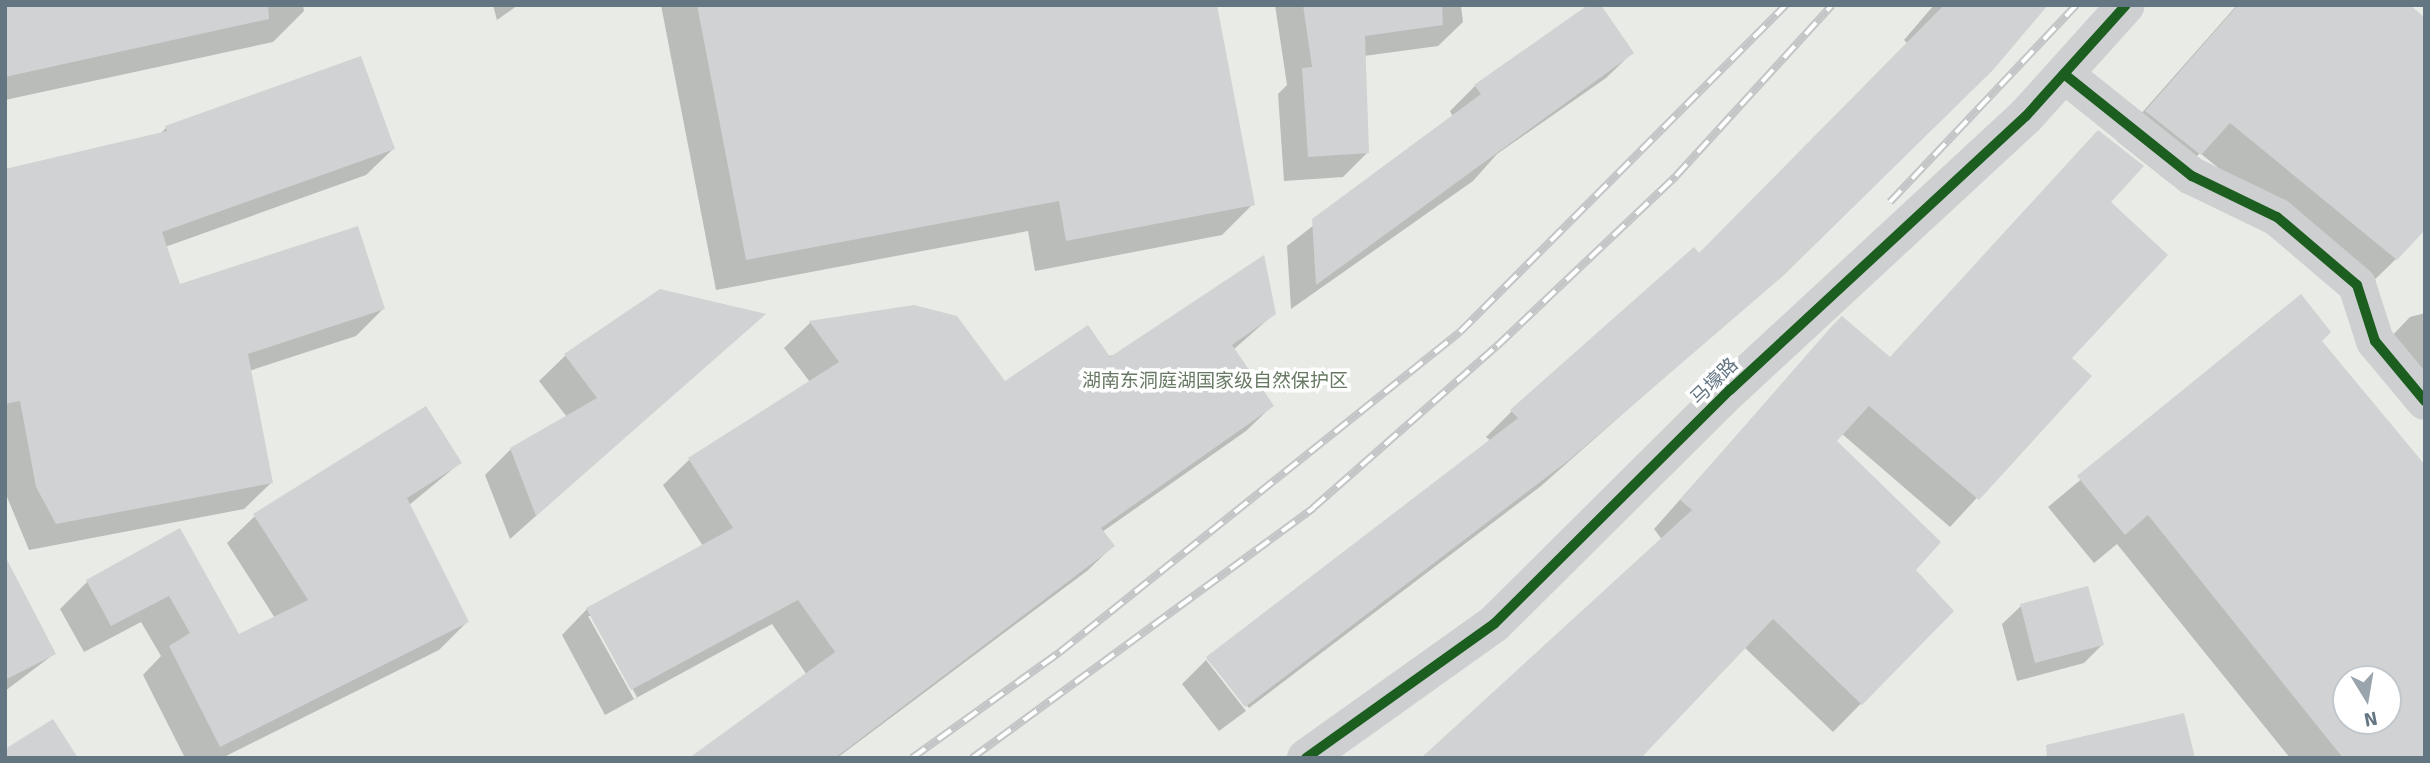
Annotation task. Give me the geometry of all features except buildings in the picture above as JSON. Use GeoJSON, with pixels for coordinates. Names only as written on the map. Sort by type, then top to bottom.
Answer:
{"type":"FeatureCollection","features":[{"type":"Feature","properties":{"kind":"street","name":"马壕路"},"geometry":{"type":"LineString","coordinates":[[1306,758],[1494,624],[2064,74],[2126,5]]}},
{"type":"Feature","properties":{"kind":"street"},"geometry":{"type":"LineString","coordinates":[[2064,74],[2192,176],[2277,217],[2357,285],[2375,341],[2425,401]]}},
{"type":"Feature","properties":{"kind":"green space","name":"湖南东洞庭湖国家级自然保护区"},"geometry":{"type":"Polygon","coordinates":[[[5,5],[2425,5],[2425,758],[5,758],[5,5]]]}},
{"type":"Feature","properties":{"kind":"railway"},"geometry":{"type":"LineString","coordinates":[[912,758],[1060,652],[1460,332],[1786,5]]}},
{"type":"Feature","properties":{"kind":"railway"},"geometry":{"type":"LineString","coordinates":[[972,758],[1313,508],[1497,346],[1676,176],[1832,5]]}},
{"type":"Feature","properties":{"kind":"railway"},"geometry":{"type":"LineString","coordinates":[[1890,202],[2076,5]]}},
{"type":"Feature","properties":{"kind":"cycle path"},"geometry":{"type":"LineString","coordinates":[[1306,758],[1494,624],[1730,390],[2026,116],[2126,5]]}},
{"type":"Feature","properties":{"kind":"cycle path"},"geometry":{"type":"LineString","coordinates":[[2064,74],[2192,176],[2277,217],[2357,285],[2375,341],[2425,401]]}}]}
